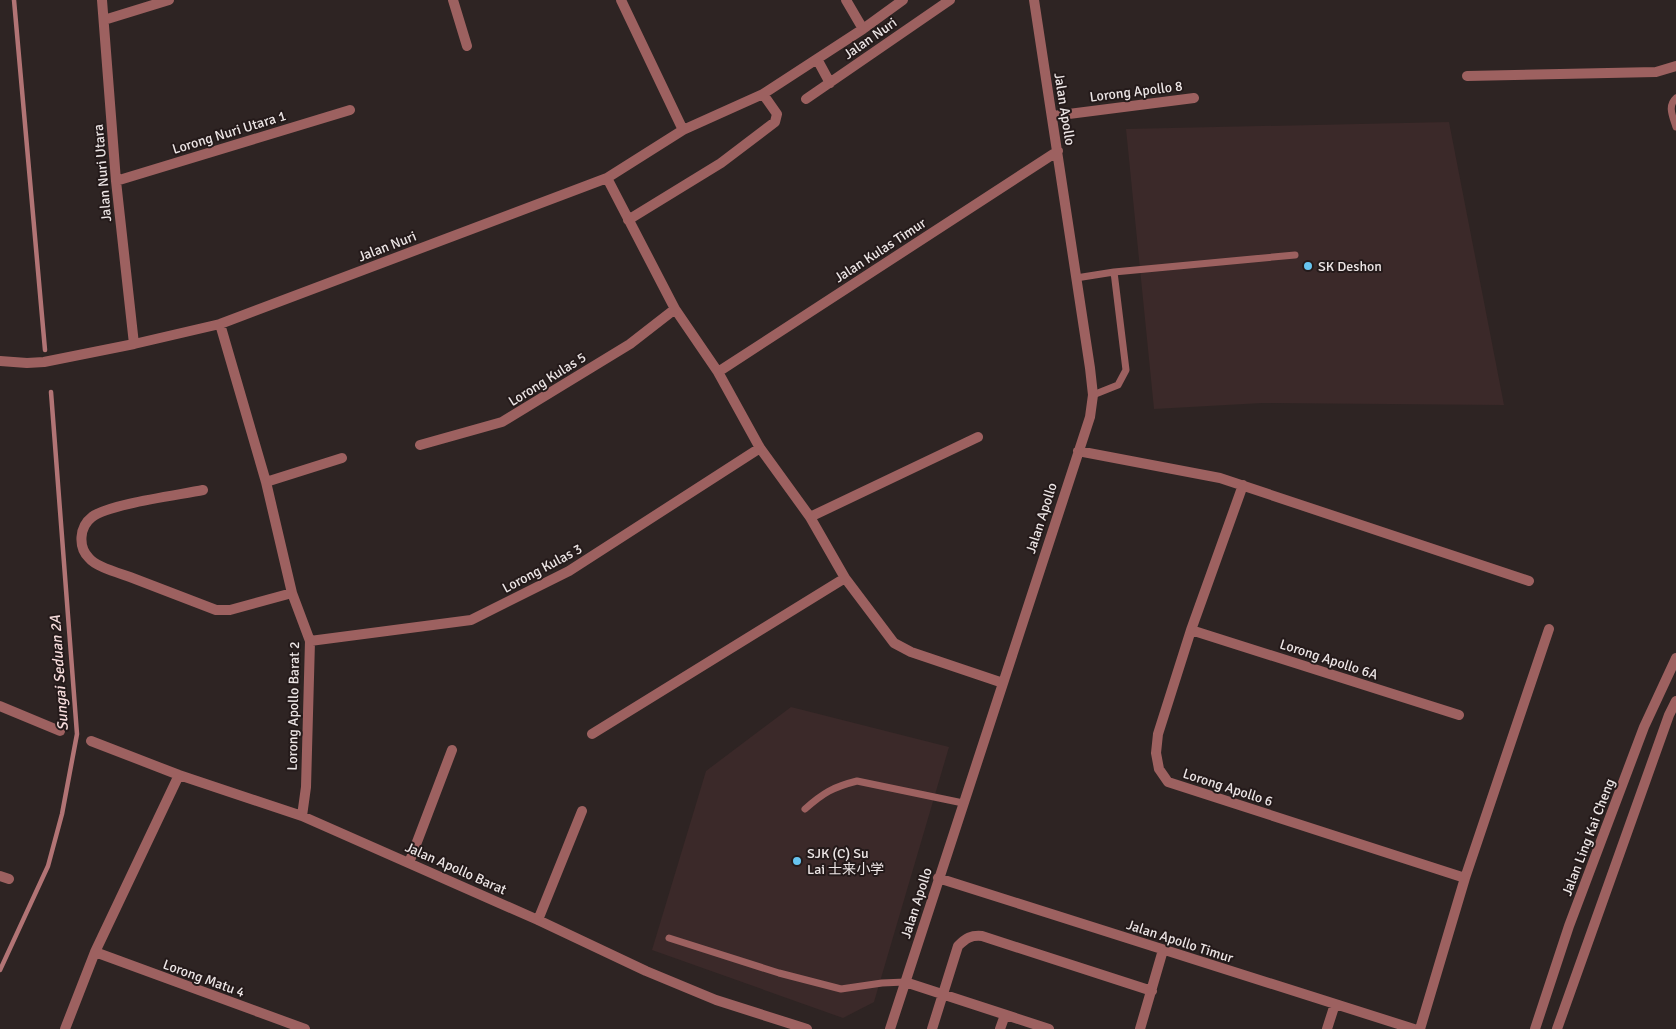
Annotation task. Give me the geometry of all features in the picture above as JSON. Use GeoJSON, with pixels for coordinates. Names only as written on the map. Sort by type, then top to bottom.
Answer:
{"type":"FeatureCollection","features":[{"type":"Feature","properties":{"kind":"street","name":"Jalan Nuri Utara"},"geometry":{"type":"LineString","coordinates":[[102,0],[116,181],[134,344]]}},
{"type":"Feature","properties":{"kind":"street"},"geometry":{"type":"LineString","coordinates":[[104,20],[169,0]]}},
{"type":"Feature","properties":{"kind":"street"},"geometry":{"type":"LineString","coordinates":[[453,0],[467,46]]}},
{"type":"Feature","properties":{"kind":"street"},"geometry":{"type":"LineString","coordinates":[[621,0],[683,130]]}},
{"type":"Feature","properties":{"kind":"street"},"geometry":{"type":"LineString","coordinates":[[846,0],[863,29]]}},
{"type":"Feature","properties":{"kind":"street","name":"Jalan Nuri"},"geometry":{"type":"LineString","coordinates":[[0,361],[44,362],[220,324],[607,178],[683,130],[763,94],[863,29],[903,0]]}},
{"type":"Feature","properties":{"kind":"street"},"geometry":{"type":"LineString","coordinates":[[928,0],[934,10]]}},
{"type":"Feature","properties":{"kind":"street","name":"Jalan Nuri"},"geometry":{"type":"LineString","coordinates":[[806,99],[950,0]]}},
{"type":"Feature","properties":{"kind":"street","name":"Jalan Apollo"},"geometry":{"type":"LineString","coordinates":[[890,1029],[1090,417],[1093,395],[1034,0]]}},
{"type":"Feature","properties":{"kind":"street"},"geometry":{"type":"LineString","coordinates":[[817,59],[830,83]]}},
{"type":"Feature","properties":{"kind":"street"},"geometry":{"type":"LineString","coordinates":[[1467,76],[1656,72],[1676,66]]}},
{"type":"Feature","properties":{"kind":"street"},"geometry":{"type":"LineString","coordinates":[[628,220],[721,163],[776,122],[777,114],[763,94]]}},
{"type":"Feature","properties":{"kind":"street","name":"Lorong Apollo 8"},"geometry":{"type":"LineString","coordinates":[[1052,116],[1194,98]]}},
{"type":"Feature","properties":{"kind":"street","name":"Lorong Nuri Utara 1"},"geometry":{"type":"LineString","coordinates":[[116,181],[350,110]]}},
{"type":"Feature","properties":{"kind":"street","name":"Jalan Kulas Timur"},"geometry":{"type":"LineString","coordinates":[[718,372],[1058,151]]}},
{"type":"Feature","properties":{"kind":"street"},"geometry":{"type":"LineString","coordinates":[[607,178],[674,309],[718,372],[760,448],[810,517],[845,578],[894,644],[911,652],[1003,683]]}},
{"type":"Feature","properties":{"kind":"street","name":"Lorong Kulas 5"},"geometry":{"type":"LineString","coordinates":[[420,445],[502,422],[630,344],[674,309]]}},
{"type":"Feature","properties":{"kind":"street","name":"Lorong Apollo Barat 2"},"geometry":{"type":"LineString","coordinates":[[220,324],[266,482],[292,592],[310,641],[306,787],[302,816]]}},
{"type":"Feature","properties":{"kind":"street"},"geometry":{"type":"LineString","coordinates":[[810,517],[978,437]]}},
{"type":"Feature","properties":{"kind":"street","name":"Lorong Kulas 3"},"geometry":{"type":"LineString","coordinates":[[310,641],[471,620],[569,572],[760,448]]}},
{"type":"Feature","properties":{"kind":"street"},"geometry":{"type":"LineString","coordinates":[[1078,450],[1220,478],[1529,581]]}},
{"type":"Feature","properties":{"kind":"street"},"geometry":{"type":"LineString","coordinates":[[266,482],[342,458]]}},
{"type":"Feature","properties":{"kind":"street","name":"Lorong Apollo 6"},"geometry":{"type":"LineString","coordinates":[[1243,485],[1191,630],[1158,734],[1156,753],[1159,769],[1168,782],[1465,878]]}},
{"type":"Feature","properties":{"kind":"street"},"geometry":{"type":"LineString","coordinates":[[203,490],[108,509],[92,517],[84,525],[82,534],[83,547],[89,559],[109,570],[216,610],[230,610],[292,592]]}},
{"type":"Feature","properties":{"kind":"street"},"geometry":{"type":"LineString","coordinates":[[592,734],[845,578]]}},
{"type":"Feature","properties":{"kind":"street"},"geometry":{"type":"LineString","coordinates":[[1420,1029],[1465,878],[1549,629]]}},
{"type":"Feature","properties":{"kind":"street","name":"Lorong Apollo 6A"},"geometry":{"type":"LineString","coordinates":[[1191,630],[1459,715]]}},
{"type":"Feature","properties":{"kind":"street","name":"Jalan Ling Kai Cheng"},"geometry":{"type":"LineString","coordinates":[[1535,1029],[1569,926],[1644,727],[1676,658]]}},
{"type":"Feature","properties":{"kind":"street"},"geometry":{"type":"LineString","coordinates":[[1557,1029],[1666,724],[1676,701]]}},
{"type":"Feature","properties":{"kind":"street"},"geometry":{"type":"LineString","coordinates":[[0,706],[60,731]]}},
{"type":"Feature","properties":{"kind":"street","name":"Jalan Apollo Barat"},"geometry":{"type":"LineString","coordinates":[[90,741],[179,776],[302,816],[538,920],[646,971],[716,1000],[807,1029]]}},
{"type":"Feature","properties":{"kind":"street"},"geometry":{"type":"LineString","coordinates":[[409,862],[452,750]]}},
{"type":"Feature","properties":{"kind":"street"},"geometry":{"type":"LineString","coordinates":[[65,1029],[95,952],[179,776]]}},
{"type":"Feature","properties":{"kind":"street"},"geometry":{"type":"LineString","coordinates":[[538,920],[582,811]]}},
{"type":"Feature","properties":{"kind":"street","name":"Jalan Apollo Timur"},"geometry":{"type":"LineString","coordinates":[[938,878],[1414,1029]]}},
{"type":"Feature","properties":{"kind":"street"},"geometry":{"type":"LineString","coordinates":[[932,1029],[958,946],[965,939],[973,936],[982,936],[1152,992]]}},
{"type":"Feature","properties":{"kind":"street"},"geometry":{"type":"LineString","coordinates":[[1140,1029],[1163,950]]}},
{"type":"Feature","properties":{"kind":"street","name":"Lorong Matu 4"},"geometry":{"type":"LineString","coordinates":[[95,952],[304,1029]]}},
{"type":"Feature","properties":{"kind":"street"},"geometry":{"type":"LineString","coordinates":[[905,982],[1036,1027],[1049,1029]]}},
{"type":"Feature","properties":{"kind":"street"},"geometry":{"type":"LineString","coordinates":[[1327,1029],[1336,1004]]}},
{"type":"Feature","properties":{"kind":"street"},"geometry":{"type":"LineString","coordinates":[[1000,1029],[1005,1015]]}},
{"type":"Feature","properties":{"kind":"lane"},"geometry":{"type":"LineString","coordinates":[[1676,98],[1671,102],[1670,107],[1676,127]]}},
{"type":"Feature","properties":{"kind":"lane"},"geometry":{"type":"LineString","coordinates":[[1076,278],[1114,272],[1295,255]]}},
{"type":"Feature","properties":{"kind":"lane"},"geometry":{"type":"LineString","coordinates":[[1093,395],[1118,385],[1126,370],[1114,272]]}},
{"type":"Feature","properties":{"kind":"lane"},"geometry":{"type":"LineString","coordinates":[[805,809],[820,795],[840,786],[857,782],[963,803]]}},
{"type":"Feature","properties":{"kind":"lane"},"geometry":{"type":"LineString","coordinates":[[669,938],[841,990],[882,983],[905,982]]}},
{"type":"Feature","properties":{"kind":"shaded area","name":"SK Deshon"},"geometry":{"type":"Polygon","coordinates":[[[1449,122],[1504,405],[1262,403],[1154,409],[1126,129],[1449,122]]]}},
{"type":"Feature","properties":{"kind":"shaded area","name":"SJK (C) Su Lai 士来小学"},"geometry":{"type":"Polygon","coordinates":[[[791,707],[949,747],[874,1002],[843,1018],[652,950],[706,771],[791,707]]]}},
{"type":"Feature","properties":{"kind":"waterway"},"geometry":{"type":"LineString","coordinates":[[14,0],[45,350]]}},
{"type":"Feature","properties":{"kind":"waterway","name":"Sungai Seduan 2A"},"geometry":{"type":"LineString","coordinates":[[0,970],[48,866],[62,814],[77,734],[51,392]]}},
{"type":"Feature","properties":{"kind":"place","name":"SK Deshon"},"geometry":{"type":"Point","coordinates":[1308,266]}},
{"type":"Feature","properties":{"kind":"place","name":"SJK (C) Su Lai 士来小学"},"geometry":{"type":"Point","coordinates":[797,861]}}]}
